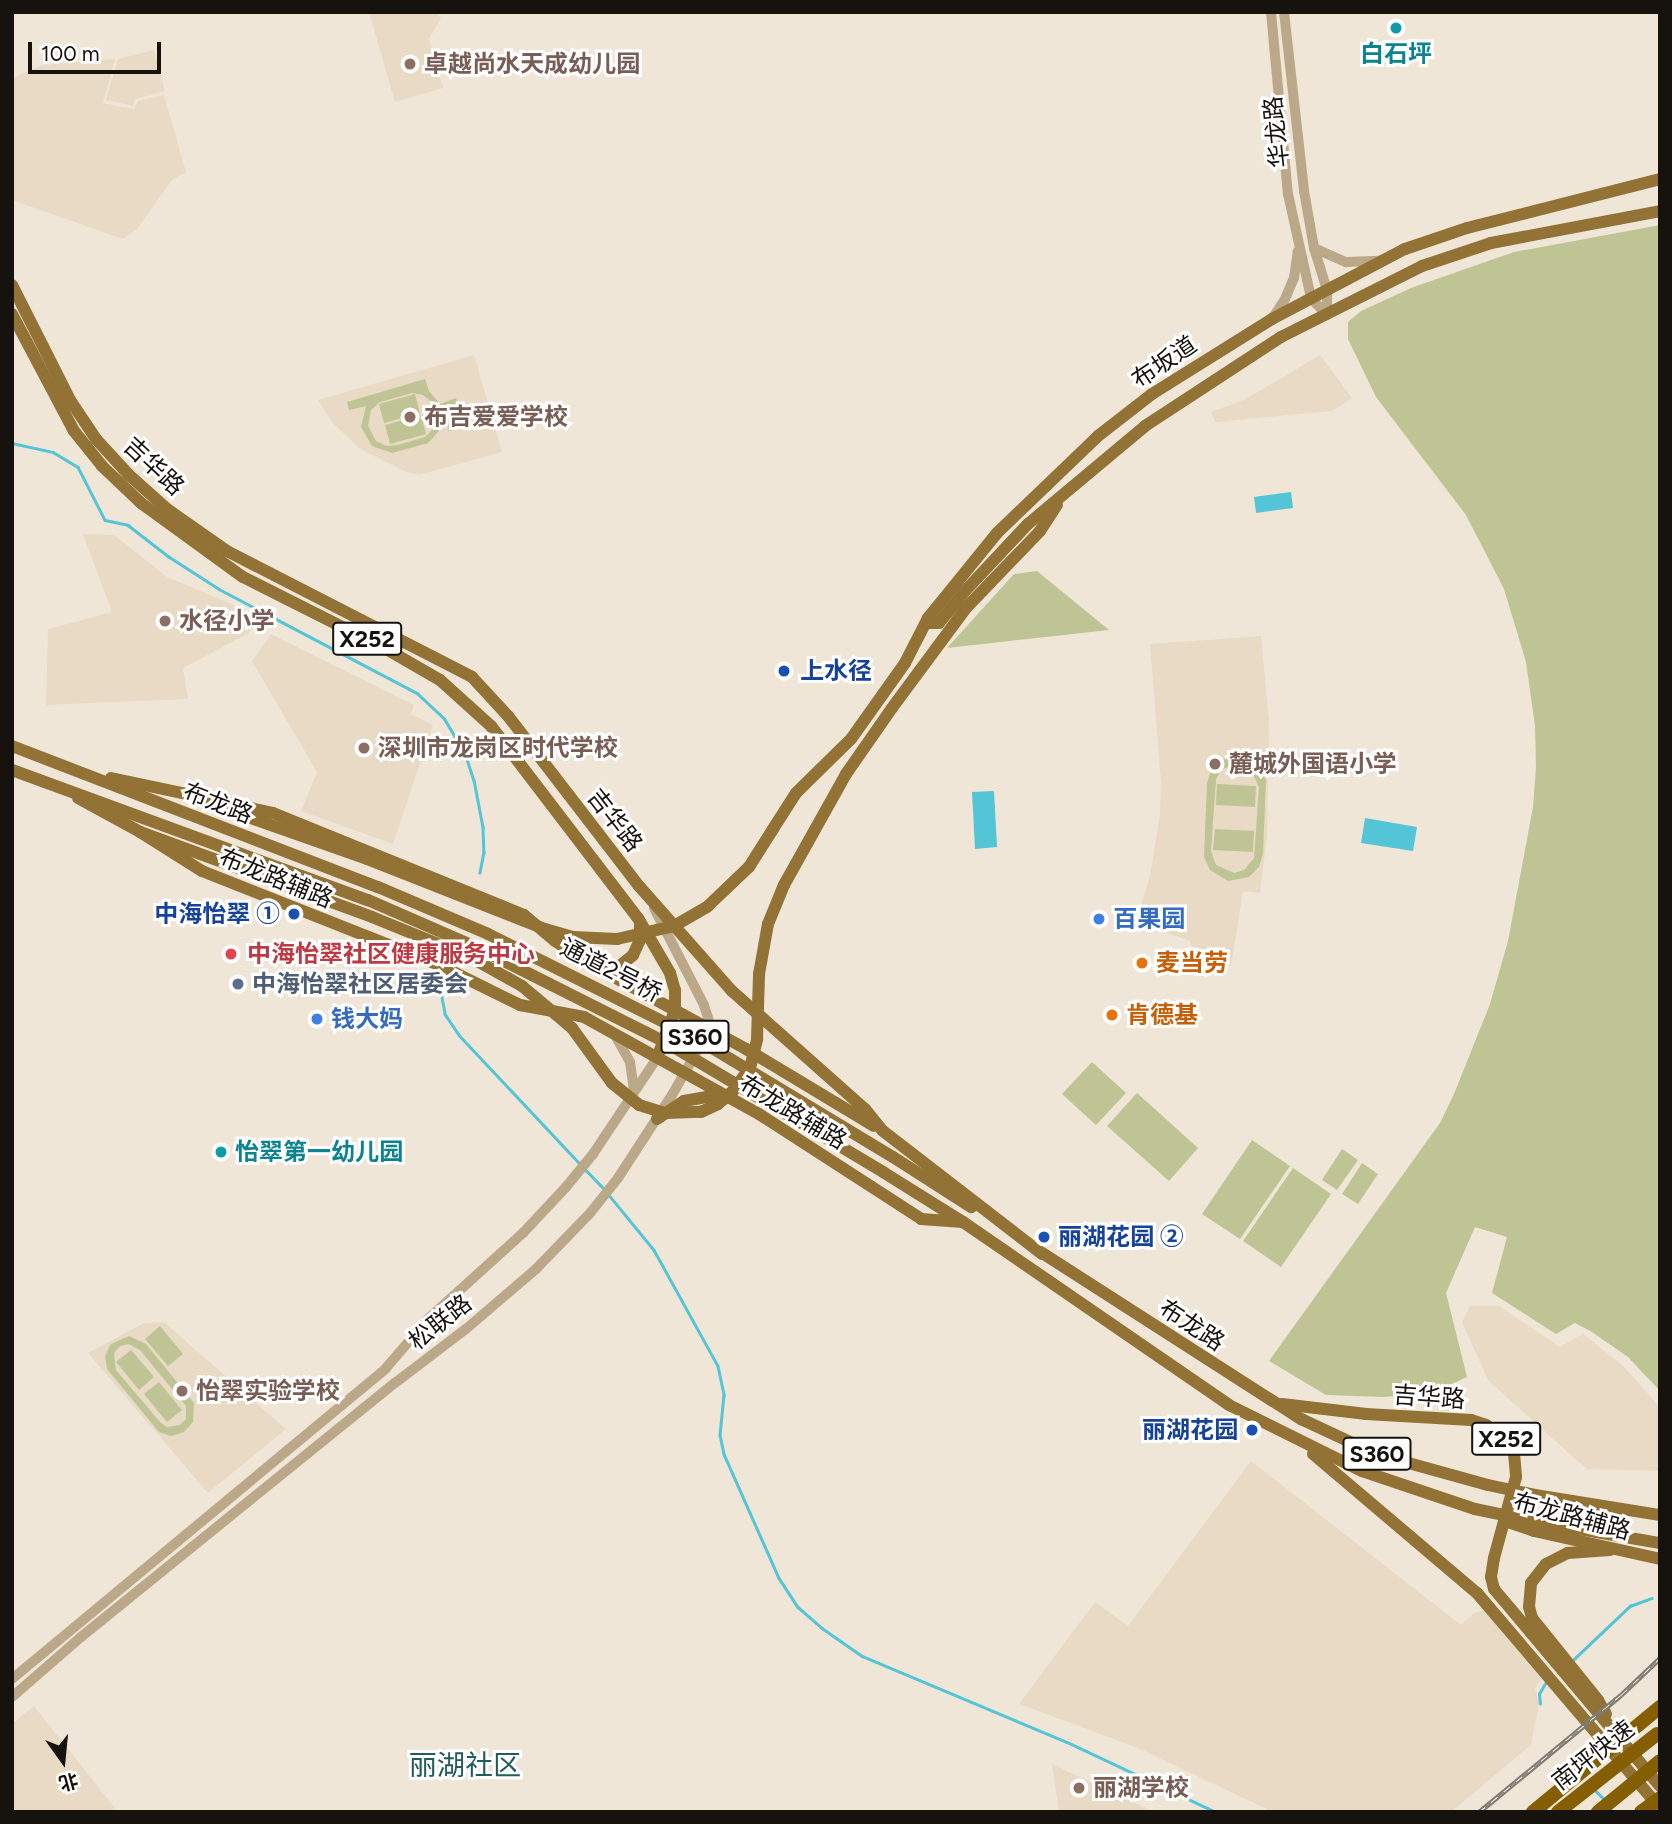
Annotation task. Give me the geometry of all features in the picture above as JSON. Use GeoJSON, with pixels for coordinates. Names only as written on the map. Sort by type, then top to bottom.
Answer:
{"type":"FeatureCollection","features":[{"type":"Feature","properties":{"kind":"highway"},"geometry":{"type":"LineString","coordinates":[[1533,1812],[1660,1707]]}},
{"type":"Feature","properties":{"kind":"highway","name":"南坪快速"},"geometry":{"type":"LineString","coordinates":[[1558,1812],[1657,1734]]}},
{"type":"Feature","properties":{"kind":"highway","name":"南坪快速"},"geometry":{"type":"LineString","coordinates":[[1598,1812],[1660,1761]]}},
{"type":"Feature","properties":{"kind":"highway"},"geometry":{"type":"LineString","coordinates":[[1641,1812],[1660,1798]]}},
{"type":"Feature","properties":{"kind":"main road","name":"布坂道"},"geometry":{"type":"LineString","coordinates":[[205,798],[248,817],[367,859],[545,929],[573,937],[617,939],[674,926],[708,906],[749,867],[796,793],[863,723],[998,532],[1098,436],[1152,394],[1272,319],[1405,249],[1467,228],[1660,179]]}},
{"type":"Feature","properties":{"kind":"main road","name":"布坂道"},"geometry":{"type":"LineString","coordinates":[[933,621],[1028,524],[1144,426],[1280,337],[1422,266],[1491,243],[1660,211]]}},
{"type":"Feature","properties":{"kind":"main road","name":"吉华路"},"geometry":{"type":"LineString","coordinates":[[12,285],[71,400],[96,439],[129,475],[167,509],[227,551],[471,677],[508,716],[639,886],[732,991],[865,1109],[883,1131],[1042,1254]]}},
{"type":"Feature","properties":{"kind":"main road","name":"吉华路"},"geometry":{"type":"LineString","coordinates":[[12,314],[74,431],[102,466],[185,538],[243,577],[388,650],[454,690],[503,740],[638,918],[670,973],[675,990],[675,1010],[657,1058]]}},
{"type":"Feature","properties":{"kind":"main road"},"geometry":{"type":"LineString","coordinates":[[60,786],[103,814],[140,832],[372,917],[470,957],[522,986],[566,1023],[612,1083],[639,1105],[665,1113],[701,1112],[718,1104],[733,1091],[750,1068],[757,1039],[760,963],[768,924],[784,885],[846,774],[966,608],[1040,531],[1059,500]]}},
{"type":"Feature","properties":{"kind":"main road","name":"布龙路"},"geometry":{"type":"LineString","coordinates":[[12,746],[409,900],[488,934]]}},
{"type":"Feature","properties":{"kind":"main road","name":"布龙路"},"geometry":{"type":"LineString","coordinates":[[12,770],[403,914],[480,949]]}},
{"type":"Feature","properties":{"kind":"main road"},"geometry":{"type":"LineString","coordinates":[[84,773],[205,798]]}},
{"type":"Feature","properties":{"kind":"main road","name":"布龙路辅路"},"geometry":{"type":"LineString","coordinates":[[205,798],[273,813],[477,893],[524,915],[555,941],[603,972],[710,1029],[883,1131]]}},
{"type":"Feature","properties":{"kind":"main road","name":"布龙路辅路"},"geometry":{"type":"LineString","coordinates":[[140,832],[202,870],[437,964],[520,1005],[578,1015],[738,1102],[853,1173],[921,1219],[963,1222]]}},
{"type":"Feature","properties":{"kind":"main road"},"geometry":{"type":"LineString","coordinates":[[603,972],[621,966],[636,951],[641,935],[638,918]]}},
{"type":"Feature","properties":{"kind":"main road","name":"通道2号桥"},"geometry":{"type":"LineString","coordinates":[[488,934],[694,1037],[892,1157]]}},
{"type":"Feature","properties":{"kind":"main road","name":"通道2号桥"},"geometry":{"type":"LineString","coordinates":[[480,949],[667,1043],[883,1172]]}},
{"type":"Feature","properties":{"kind":"main road"},"geometry":{"type":"LineString","coordinates":[[657,1119],[674,1106],[695,1098],[718,1097],[738,1102]]}},
{"type":"Feature","properties":{"kind":"main road","name":"布龙路"},"geometry":{"type":"LineString","coordinates":[[892,1157],[1311,1424],[1376,1454],[1488,1485],[1660,1516]]}},
{"type":"Feature","properties":{"kind":"main road","name":"布龙路"},"geometry":{"type":"LineString","coordinates":[[883,1172],[963,1222],[1229,1405],[1299,1442]]}},
{"type":"Feature","properties":{"kind":"main road","name":"吉华路"},"geometry":{"type":"LineString","coordinates":[[1273,1402],[1366,1414],[1471,1420],[1497,1430],[1511,1446],[1516,1477],[1491,1577],[1494,1589],[1546,1654]]}},
{"type":"Feature","properties":{"kind":"main road","name":"布龙路辅路"},"geometry":{"type":"LineString","coordinates":[[1299,1442],[1362,1471],[1475,1509],[1610,1550],[1660,1559]]}},
{"type":"Feature","properties":{"kind":"main road","name":"X252"},"geometry":{"type":"LineString","coordinates":[[1299,1442],[1546,1654],[1571,1703],[1660,1808]]}},
{"type":"Feature","properties":{"kind":"main road"},"geometry":{"type":"LineString","coordinates":[[1536,1526],[1660,1544]]}},
{"type":"Feature","properties":{"kind":"main road"},"geometry":{"type":"LineString","coordinates":[[1610,1550],[1568,1553],[1546,1564],[1531,1583],[1532,1618],[1546,1654],[1585,1691],[1607,1724],[1660,1786]]}},
{"type":"Feature","properties":{"kind":"main road"},"geometry":{"type":"LineString","coordinates":[[1477,1593],[1494,1558]]}},
{"type":"Feature","properties":{"kind":"street","name":"华龙路"},"geometry":{"type":"LineString","coordinates":[[1270,12],[1288,194],[1311,299]]}},
{"type":"Feature","properties":{"kind":"street","name":"华龙路"},"geometry":{"type":"LineString","coordinates":[[1284,12],[1304,191],[1314,248],[1327,290],[1327,314]]}},
{"type":"Feature","properties":{"kind":"street"},"geometry":{"type":"LineString","coordinates":[[1272,319],[1294,278],[1299,244]]}},
{"type":"Feature","properties":{"kind":"street"},"geometry":{"type":"LineString","coordinates":[[1314,248],[1346,262],[1380,261]]}},
{"type":"Feature","properties":{"kind":"street"},"geometry":{"type":"LineString","coordinates":[[1311,299],[1327,314]]}},
{"type":"Feature","properties":{"kind":"street"},"geometry":{"type":"LineString","coordinates":[[639,886],[663,923],[694,985],[710,1018],[710,1029]]}},
{"type":"Feature","properties":{"kind":"street","name":"松联路"},"geometry":{"type":"LineString","coordinates":[[12,1697],[117,1608],[395,1383],[466,1329],[536,1269],[591,1212],[618,1178],[685,1075],[710,1029]]}},
{"type":"Feature","properties":{"kind":"street"},"geometry":{"type":"LineString","coordinates":[[615,1035],[630,1062],[634,1092]]}},
{"type":"Feature","properties":{"kind":"street","name":"松联路"},"geometry":{"type":"LineString","coordinates":[[12,1679],[386,1368],[428,1319],[523,1233],[566,1188],[593,1154],[657,1058]]}},
{"type":"Feature","properties":{"kind":"shaded area","name":"卓越尚水天成幼儿园"},"geometry":{"type":"Polygon","coordinates":[[[369,12],[436,12],[441,18],[429,39],[443,88],[395,102],[369,12]]]}},
{"type":"Feature","properties":{"kind":"shaded area"},"geometry":{"type":"Polygon","coordinates":[[[154,50],[165,91],[135,99],[133,106],[106,100],[118,59],[154,50]]]}},
{"type":"Feature","properties":{"kind":"shaded area"},"geometry":{"type":"Polygon","coordinates":[[[115,59],[103,103],[134,109],[138,101],[164,95],[186,172],[172,180],[137,229],[123,239],[12,200],[12,78],[43,65],[115,59]]]}},
{"type":"Feature","properties":{"kind":"shaded area","name":"布吉爱爱学校"},"geometry":{"type":"Polygon","coordinates":[[[474,355],[502,452],[419,475],[406,472],[360,449],[332,422],[318,400],[474,355]]]}},
{"type":"Feature","properties":{"kind":"shaded area"},"geometry":{"type":"Polygon","coordinates":[[[1320,355],[1352,398],[1332,411],[1215,422],[1211,412],[1246,399],[1320,355]]]}},
{"type":"Feature","properties":{"kind":"shaded area","name":"水径小学"},"geometry":{"type":"Polygon","coordinates":[[[83,534],[114,535],[167,577],[256,614],[249,633],[183,668],[188,699],[46,705],[48,629],[112,612],[83,534]]]}},
{"type":"Feature","properties":{"kind":"shaded area","name":"深圳市龙岗区时代学校"},"geometry":{"type":"Polygon","coordinates":[[[271,634],[414,705],[411,714],[433,725],[393,844],[301,811],[317,772],[252,661],[271,634]]]}},
{"type":"Feature","properties":{"kind":"shaded area","name":"麓城外国语小学"},"geometry":{"type":"Polygon","coordinates":[[[1261,636],[1269,722],[1267,836],[1260,893],[1243,891],[1231,966],[1198,961],[1190,941],[1136,922],[1150,876],[1160,814],[1161,782],[1150,644],[1261,636]]]}},
{"type":"Feature","properties":{"kind":"shaded area"},"geometry":{"type":"Polygon","coordinates":[[[1470,1306],[1499,1306],[1560,1347],[1583,1334],[1622,1365],[1660,1407],[1660,1471],[1587,1469],[1572,1456],[1488,1380],[1462,1322],[1470,1306]]]}},
{"type":"Feature","properties":{"kind":"shaded area","name":"怡翠实验学校"},"geometry":{"type":"Polygon","coordinates":[[[164,1322],[286,1429],[208,1493],[88,1353],[144,1323],[164,1322]]]}},
{"type":"Feature","properties":{"kind":"shaded area"},"geometry":{"type":"Polygon","coordinates":[[[1251,1461],[1461,1625],[1474,1613],[1484,1610],[1541,1679],[1535,1689],[1539,1703],[1531,1745],[1451,1812],[1273,1812],[1138,1748],[1019,1704],[1095,1602],[1128,1626],[1251,1461]]]}},
{"type":"Feature","properties":{"kind":"shaded area"},"geometry":{"type":"Polygon","coordinates":[[[34,1706],[118,1812],[12,1812],[12,1724],[34,1706]]]}},
{"type":"Feature","properties":{"kind":"shaded area","name":"丽湖学校"},"geometry":{"type":"Polygon","coordinates":[[[1052,1764],[1154,1812],[1059,1812],[1052,1764]]]}},
{"type":"Feature","properties":{"kind":"green space"},"geometry":{"type":"Polygon","coordinates":[[[1660,225],[1660,1391],[1628,1357],[1592,1332],[1575,1323],[1556,1334],[1492,1293],[1507,1237],[1475,1227],[1446,1293],[1467,1377],[1432,1393],[1383,1397],[1326,1395],[1269,1361],[1440,1123],[1454,1094],[1490,1004],[1508,941],[1533,807],[1536,767],[1535,726],[1526,662],[1504,589],[1466,515],[1376,397],[1348,339],[1348,322],[1361,311],[1411,288],[1514,252],[1660,225]]]}},
{"type":"Feature","properties":{"kind":"green space"},"geometry":{"type":"Polygon","coordinates":[[[425,379],[429,391],[440,404],[456,398],[464,427],[449,431],[443,412],[438,432],[428,443],[392,453],[372,446],[361,427],[366,406],[349,410],[347,402],[425,379]],[[412,393],[380,402],[371,410],[368,426],[376,441],[386,446],[425,437],[433,429],[436,418],[432,402],[423,395],[412,393]]]}},
{"type":"Feature","properties":{"kind":"green space"},"geometry":{"type":"Polygon","coordinates":[[[415,394],[420,413],[384,423],[379,404],[415,394]]]}},
{"type":"Feature","properties":{"kind":"green space"},"geometry":{"type":"Polygon","coordinates":[[[421,415],[426,434],[390,444],[385,425],[421,415]]]}},
{"type":"Feature","properties":{"kind":"green space"},"geometry":{"type":"Polygon","coordinates":[[[1037,571],[1109,630],[947,648],[1014,574],[1037,571]]]}},
{"type":"Feature","properties":{"kind":"green space"},"geometry":{"type":"Polygon","coordinates":[[[1242,756],[1255,762],[1266,780],[1263,854],[1259,867],[1249,877],[1228,881],[1210,870],[1204,857],[1207,783],[1211,770],[1221,760],[1242,756]],[[1235,764],[1221,770],[1216,779],[1211,851],[1216,865],[1234,873],[1244,870],[1254,858],[1259,787],[1250,768],[1235,764]]]}},
{"type":"Feature","properties":{"kind":"green space"},"geometry":{"type":"Polygon","coordinates":[[[1217,784],[1256,786],[1255,807],[1216,805],[1217,784]]]}},
{"type":"Feature","properties":{"kind":"green space"},"geometry":{"type":"Polygon","coordinates":[[[1215,829],[1254,831],[1253,852],[1213,850],[1215,829]]]}},
{"type":"Feature","properties":{"kind":"green space"},"geometry":{"type":"Polygon","coordinates":[[[1092,1062],[1126,1093],[1096,1125],[1062,1094],[1092,1062]]]}},
{"type":"Feature","properties":{"kind":"green space"},"geometry":{"type":"Polygon","coordinates":[[[1137,1093],[1198,1148],[1169,1181],[1107,1126],[1137,1093]]]}},
{"type":"Feature","properties":{"kind":"green space"},"geometry":{"type":"Polygon","coordinates":[[[1252,1140],[1290,1166],[1240,1239],[1202,1214],[1252,1140]]]}},
{"type":"Feature","properties":{"kind":"green space"},"geometry":{"type":"Polygon","coordinates":[[[1342,1149],[1358,1160],[1337,1190],[1322,1180],[1342,1149]]]}},
{"type":"Feature","properties":{"kind":"green space"},"geometry":{"type":"Polygon","coordinates":[[[1362,1163],[1378,1174],[1358,1204],[1342,1194],[1362,1163]]]}},
{"type":"Feature","properties":{"kind":"green space"},"geometry":{"type":"Polygon","coordinates":[[[1293,1168],[1331,1194],[1281,1267],[1243,1241],[1293,1168]]]}},
{"type":"Feature","properties":{"kind":"green space"},"geometry":{"type":"Polygon","coordinates":[[[160,1326],[183,1354],[168,1366],[145,1339],[160,1326]]]}},
{"type":"Feature","properties":{"kind":"green space"},"geometry":{"type":"Polygon","coordinates":[[[129,1336],[146,1344],[194,1403],[193,1422],[184,1432],[171,1436],[159,1432],[107,1369],[105,1356],[111,1344],[129,1336]],[[129,1344],[120,1346],[114,1353],[116,1370],[160,1422],[167,1427],[180,1425],[186,1419],[186,1406],[140,1350],[129,1344]]]}},
{"type":"Feature","properties":{"kind":"green space"},"geometry":{"type":"Polygon","coordinates":[[[131,1350],[154,1377],[139,1390],[116,1362],[131,1350]]]}},
{"type":"Feature","properties":{"kind":"green space"},"geometry":{"type":"Polygon","coordinates":[[[159,1382],[182,1410],[167,1422],[144,1394],[159,1382]]]}},
{"type":"Feature","properties":{"kind":"water"},"geometry":{"type":"Polygon","coordinates":[[[1291,492],[1293,508],[1256,513],[1254,497],[1291,492]]]}},
{"type":"Feature","properties":{"kind":"water"},"geometry":{"type":"Polygon","coordinates":[[[994,791],[997,847],[975,849],[972,792],[994,791]]]}},
{"type":"Feature","properties":{"kind":"water"},"geometry":{"type":"Polygon","coordinates":[[[1365,818],[1417,827],[1413,851],[1361,843],[1365,818]]]}},
{"type":"Feature","properties":{"kind":"waterway"},"geometry":{"type":"LineString","coordinates":[[12,443],[53,452],[78,467],[105,520],[128,525],[168,556],[219,589],[417,693],[444,718],[465,753],[474,780],[483,827],[484,852],[480,873]]}},
{"type":"Feature","properties":{"kind":"waterway"},"geometry":{"type":"LineString","coordinates":[[439,982],[445,1014],[459,1035],[581,1165]]}},
{"type":"Feature","properties":{"kind":"waterway"},"geometry":{"type":"LineString","coordinates":[[585,1169],[605,1190]]}},
{"type":"Feature","properties":{"kind":"waterway"},"geometry":{"type":"LineString","coordinates":[[609,1195],[654,1250],[718,1366],[724,1395],[720,1435],[724,1454],[779,1578],[798,1607],[862,1656],[1067,1742],[1216,1812]]}},
{"type":"Feature","properties":{"kind":"waterway"},"geometry":{"type":"LineString","coordinates":[[1573,1660],[1630,1606],[1652,1598]]}},
{"type":"Feature","properties":{"kind":"waterway"},"geometry":{"type":"LineString","coordinates":[[1540,1704],[1539,1694],[1546,1682]]}},
{"type":"Feature","properties":{"kind":"waterway"},"geometry":{"type":"LineString","coordinates":[[1594,1789],[1604,1799]]}},
{"type":"Feature","properties":{"kind":"railway"},"geometry":{"type":"LineString","coordinates":[[1479,1812],[1621,1695],[1660,1658]]}},
{"type":"Feature","properties":{"kind":"place","name":"白石坪"},"geometry":{"type":"Point","coordinates":[1396,28]}},
{"type":"Feature","properties":{"kind":"place","name":"卓越尚水天成幼儿园"},"geometry":{"type":"Point","coordinates":[410,64]}},
{"type":"Feature","properties":{"kind":"place","name":"布吉爱爱学校"},"geometry":{"type":"Point","coordinates":[410,417]}},
{"type":"Feature","properties":{"kind":"place","name":"水径小学"},"geometry":{"type":"Point","coordinates":[165,621]}},
{"type":"Feature","properties":{"kind":"place","name":"上水径"},"geometry":{"type":"Point","coordinates":[784,671]}},
{"type":"Feature","properties":{"kind":"place","name":"深圳市龙岗区时代学校"},"geometry":{"type":"Point","coordinates":[364,748]}},
{"type":"Feature","properties":{"kind":"place","name":"麓城外国语小学"},"geometry":{"type":"Point","coordinates":[1215,764]}},
{"type":"Feature","properties":{"kind":"place","name":"中海怡翠 ①"},"geometry":{"type":"Point","coordinates":[294,914]}},
{"type":"Feature","properties":{"kind":"place","name":"百果园"},"geometry":{"type":"Point","coordinates":[1099,919]}},
{"type":"Feature","properties":{"kind":"place","name":"中海怡翠社区健康服务中心"},"geometry":{"type":"Point","coordinates":[231,954]}},
{"type":"Feature","properties":{"kind":"place","name":"麦当劳"},"geometry":{"type":"Point","coordinates":[1142,963]}},
{"type":"Feature","properties":{"kind":"place","name":"中海怡翠社区居委会"},"geometry":{"type":"Point","coordinates":[238,984]}},
{"type":"Feature","properties":{"kind":"place","name":"肯德基"},"geometry":{"type":"Point","coordinates":[1112,1015]}},
{"type":"Feature","properties":{"kind":"place","name":"钱大妈"},"geometry":{"type":"Point","coordinates":[317,1019]}},
{"type":"Feature","properties":{"kind":"place","name":"怡翠第一幼儿园"},"geometry":{"type":"Point","coordinates":[221,1152]}},
{"type":"Feature","properties":{"kind":"place","name":"丽湖花园 ②"},"geometry":{"type":"Point","coordinates":[1044,1237]}},
{"type":"Feature","properties":{"kind":"place","name":"怡翠实验学校"},"geometry":{"type":"Point","coordinates":[182,1391]}},
{"type":"Feature","properties":{"kind":"place","name":"丽湖花园"},"geometry":{"type":"Point","coordinates":[1252,1430]}},
{"type":"Feature","properties":{"kind":"place","name":"丽湖学校"},"geometry":{"type":"Point","coordinates":[1079,1788]}},
{"type":"Feature","properties":{"kind":"district","name":"丽湖社区"},"geometry":{"type":"Point","coordinates":[465,1765]}}]}
